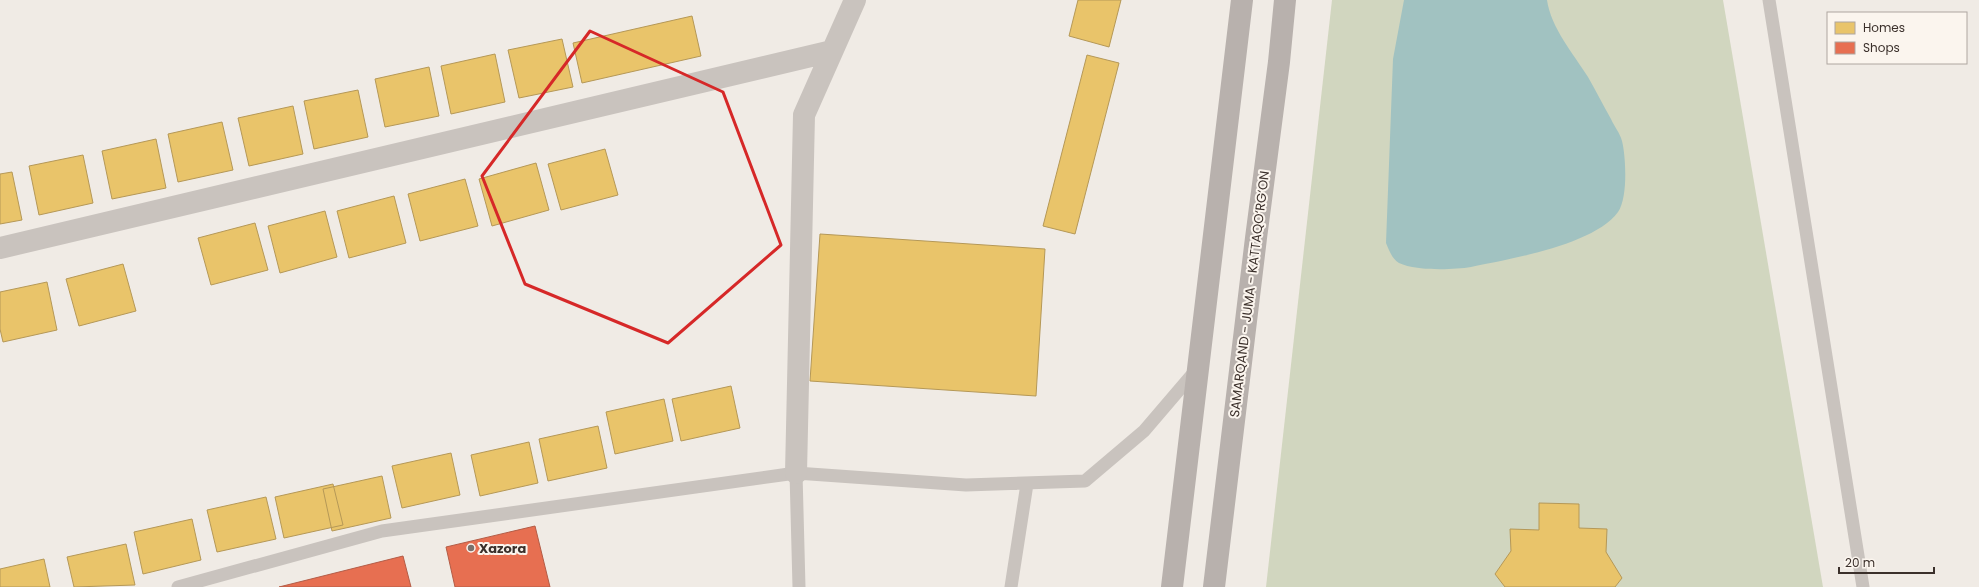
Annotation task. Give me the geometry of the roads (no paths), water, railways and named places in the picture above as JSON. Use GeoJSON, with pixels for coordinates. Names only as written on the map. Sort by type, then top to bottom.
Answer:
{"type":"FeatureCollection","features":[{"type":"Feature","properties":{"kind":"main road"},"geometry":{"type":"LineString","coordinates":[[1172,587],[1242,0]]}},
{"type":"Feature","properties":{"kind":"main road","name":"SAMARQAND - JUMA - KATTAQO‘RG‘ON"},"geometry":{"type":"LineString","coordinates":[[1214,587],[1279,62],[1285,0]]}},
{"type":"Feature","properties":{"kind":"street"},"geometry":{"type":"LineString","coordinates":[[796,473],[804,115],[855,0]]}},
{"type":"Feature","properties":{"kind":"street"},"geometry":{"type":"LineString","coordinates":[[0,248],[832,51]]}},
{"type":"Feature","properties":{"kind":"lane"},"geometry":{"type":"LineString","coordinates":[[1769,0],[1863,587]]}},
{"type":"Feature","properties":{"kind":"lane"},"geometry":{"type":"LineString","coordinates":[[178,587],[382,531],[796,473],[966,485],[1085,481],[1144,432],[1197,368]]}},
{"type":"Feature","properties":{"kind":"lane"},"geometry":{"type":"LineString","coordinates":[[796,473],[799,587]]}},
{"type":"Feature","properties":{"kind":"lane"},"geometry":{"type":"LineString","coordinates":[[1012,587],[1027,484]]}},
{"type":"Feature","properties":{"kind":"water"},"geometry":{"type":"Polygon","coordinates":[[[1404,0],[1547,0],[1549,10],[1558,30],[1588,77],[1622,141],[1625,167],[1625,188],[1618,212],[1606,224],[1571,242],[1550,249],[1471,267],[1454,269],[1424,269],[1406,266],[1394,259],[1386,243],[1393,59],[1404,0]]]}},
{"type":"Feature","properties":{"kind":"place","name":"Xazora"},"geometry":{"type":"Point","coordinates":[471,548]}}]}
